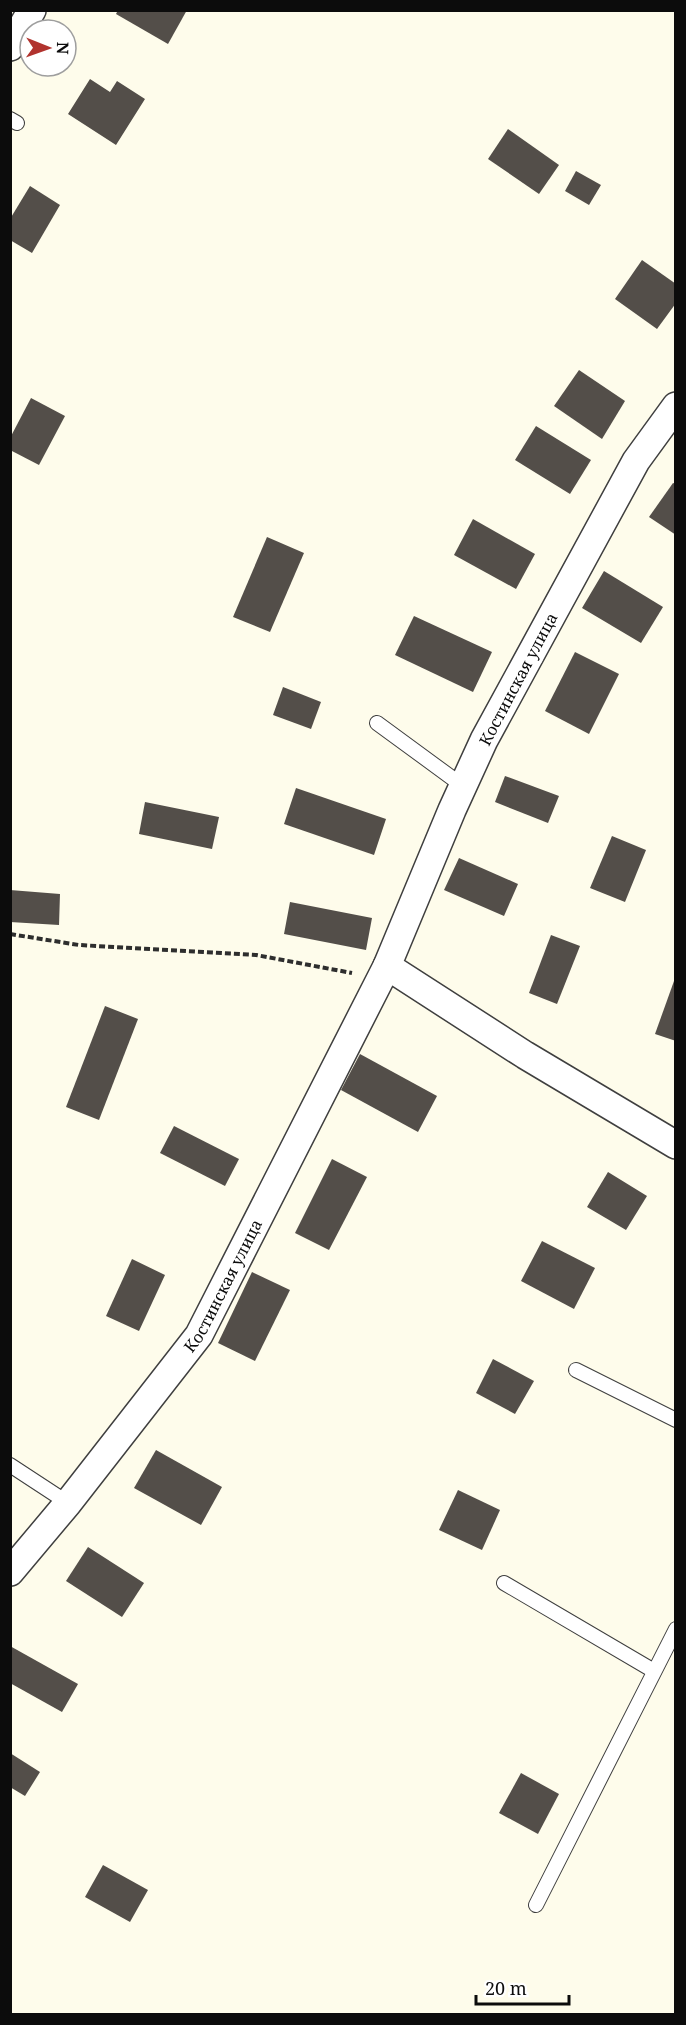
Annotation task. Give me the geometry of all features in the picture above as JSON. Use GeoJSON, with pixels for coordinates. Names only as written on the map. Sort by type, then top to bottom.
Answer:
{"type":"FeatureCollection","features":[{"type":"Feature","properties":{"kind":"street"},"geometry":{"type":"LineString","coordinates":[[10,47],[32,10]]}},
{"type":"Feature","properties":{"kind":"street","name":"Костинская улица"},"geometry":{"type":"LineString","coordinates":[[10,1572],[68,1503],[199,1335],[384,972],[484,740],[636,461],[675,406]]}},
{"type":"Feature","properties":{"kind":"street"},"geometry":{"type":"LineString","coordinates":[[384,972],[675,1145]]}},
{"type":"Feature","properties":{"kind":"lane"},"geometry":{"type":"LineString","coordinates":[[377,723],[463,786]]}},
{"type":"Feature","properties":{"kind":"lane"},"geometry":{"type":"LineString","coordinates":[[576,1371],[675,1420]]}},
{"type":"Feature","properties":{"kind":"lane"},"geometry":{"type":"LineString","coordinates":[[10,1465],[68,1503]]}},
{"type":"Feature","properties":{"kind":"lane"},"geometry":{"type":"LineString","coordinates":[[504,1583],[654,1671]]}},
{"type":"Feature","properties":{"kind":"lane"},"geometry":{"type":"LineString","coordinates":[[536,1905],[675,1629]]}},
{"type":"Feature","properties":{"kind":"path"},"geometry":{"type":"LineString","coordinates":[[10,934],[79,945],[256,955],[384,972]]}},
{"type":"Feature","properties":{"kind":"building"},"geometry":{"type":"Polygon","coordinates":[[[118,10],[187,10],[168,44],[116,14],[118,10]]]}},
{"type":"Feature","properties":{"kind":"building"},"geometry":{"type":"Polygon","coordinates":[[[90,79],[110,92],[117,81],[145,99],[116,145],[68,114],[90,79]]]}},
{"type":"Feature","properties":{"kind":"building"},"geometry":{"type":"Polygon","coordinates":[[[508,129],[559,165],[539,194],[488,159],[508,129]]]}},
{"type":"Feature","properties":{"kind":"building"},"geometry":{"type":"Polygon","coordinates":[[[576,171],[601,185],[589,205],[565,191],[576,171]]]}},
{"type":"Feature","properties":{"kind":"building"},"geometry":{"type":"Polygon","coordinates":[[[30,186],[60,205],[32,253],[10,240],[10,219],[30,186]]]}},
{"type":"Feature","properties":{"kind":"building"},"geometry":{"type":"Polygon","coordinates":[[[642,260],[676,284],[676,303],[657,329],[615,299],[642,260]]]}},
{"type":"Feature","properties":{"kind":"building"},"geometry":{"type":"Polygon","coordinates":[[[579,370],[625,401],[602,439],[554,406],[579,370]]]}},
{"type":"Feature","properties":{"kind":"building"},"geometry":{"type":"Polygon","coordinates":[[[31,398],[65,416],[39,465],[10,450],[10,438],[31,398]]]}},
{"type":"Feature","properties":{"kind":"building"},"geometry":{"type":"Polygon","coordinates":[[[536,426],[591,460],[570,494],[515,460],[536,426]]]}},
{"type":"Feature","properties":{"kind":"building"},"geometry":{"type":"Polygon","coordinates":[[[673,483],[676,484],[676,535],[649,517],[673,483]]]}},
{"type":"Feature","properties":{"kind":"building"},"geometry":{"type":"Polygon","coordinates":[[[473,519],[535,554],[516,589],[454,555],[473,519]]]}},
{"type":"Feature","properties":{"kind":"building"},"geometry":{"type":"Polygon","coordinates":[[[267,537],[304,553],[270,632],[233,617],[267,537]]]}},
{"type":"Feature","properties":{"kind":"building"},"geometry":{"type":"Polygon","coordinates":[[[604,571],[663,607],[641,643],[582,608],[604,571]]]}},
{"type":"Feature","properties":{"kind":"building"},"geometry":{"type":"Polygon","coordinates":[[[414,616],[492,652],[473,692],[395,655],[414,616]]]}},
{"type":"Feature","properties":{"kind":"building"},"geometry":{"type":"Polygon","coordinates":[[[575,652],[619,674],[589,734],[545,711],[575,652]]]}},
{"type":"Feature","properties":{"kind":"building"},"geometry":{"type":"Polygon","coordinates":[[[283,687],[321,702],[311,729],[273,715],[283,687]]]}},
{"type":"Feature","properties":{"kind":"building"},"geometry":{"type":"Polygon","coordinates":[[[505,776],[559,796],[548,823],[495,802],[505,776]]]}},
{"type":"Feature","properties":{"kind":"building"},"geometry":{"type":"Polygon","coordinates":[[[296,788],[386,819],[374,855],[284,824],[296,788]]]}},
{"type":"Feature","properties":{"kind":"building"},"geometry":{"type":"Polygon","coordinates":[[[145,802],[219,817],[212,849],[139,834],[145,802]]]}},
{"type":"Feature","properties":{"kind":"building"},"geometry":{"type":"Polygon","coordinates":[[[612,836],[646,850],[625,902],[590,888],[612,836]]]}},
{"type":"Feature","properties":{"kind":"building"},"geometry":{"type":"Polygon","coordinates":[[[459,858],[518,884],[504,916],[444,890],[459,858]]]}},
{"type":"Feature","properties":{"kind":"building"},"geometry":{"type":"Polygon","coordinates":[[[10,890],[60,894],[59,925],[10,922],[10,890]]]}},
{"type":"Feature","properties":{"kind":"building"},"geometry":{"type":"Polygon","coordinates":[[[290,902],[372,918],[366,950],[284,934],[290,902]]]}},
{"type":"Feature","properties":{"kind":"building"},"geometry":{"type":"Polygon","coordinates":[[[551,935],[580,946],[557,1004],[529,993],[551,935]]]}},
{"type":"Feature","properties":{"kind":"building"},"geometry":{"type":"Polygon","coordinates":[[[674,981],[676,981],[676,1041],[655,1034],[674,981]]]}},
{"type":"Feature","properties":{"kind":"building"},"geometry":{"type":"Polygon","coordinates":[[[105,1006],[138,1019],[99,1120],[66,1107],[105,1006]]]}},
{"type":"Feature","properties":{"kind":"building"},"geometry":{"type":"Polygon","coordinates":[[[360,1054],[437,1096],[418,1132],[341,1090],[360,1054]]]}},
{"type":"Feature","properties":{"kind":"building"},"geometry":{"type":"Polygon","coordinates":[[[174,1126],[239,1159],[225,1186],[160,1153],[174,1126]]]}},
{"type":"Feature","properties":{"kind":"building"},"geometry":{"type":"Polygon","coordinates":[[[332,1159],[367,1177],[329,1250],[295,1233],[332,1159]]]}},
{"type":"Feature","properties":{"kind":"building"},"geometry":{"type":"Polygon","coordinates":[[[608,1172],[647,1196],[626,1230],[587,1207],[608,1172]]]}},
{"type":"Feature","properties":{"kind":"building"},"geometry":{"type":"Polygon","coordinates":[[[542,1241],[595,1268],[574,1309],[521,1281],[542,1241]]]}},
{"type":"Feature","properties":{"kind":"building"},"geometry":{"type":"Polygon","coordinates":[[[132,1259],[165,1275],[139,1331],[106,1316],[132,1259]]]}},
{"type":"Feature","properties":{"kind":"building"},"geometry":{"type":"Polygon","coordinates":[[[252,1272],[290,1290],[255,1361],[218,1343],[252,1272]]]}},
{"type":"Feature","properties":{"kind":"building"},"geometry":{"type":"Polygon","coordinates":[[[493,1359],[534,1381],[515,1414],[476,1393],[493,1359]]]}},
{"type":"Feature","properties":{"kind":"building"},"geometry":{"type":"Polygon","coordinates":[[[156,1450],[222,1487],[201,1525],[134,1488],[156,1450]]]}},
{"type":"Feature","properties":{"kind":"building"},"geometry":{"type":"Polygon","coordinates":[[[458,1490],[500,1510],[482,1550],[439,1530],[458,1490]]]}},
{"type":"Feature","properties":{"kind":"building"},"geometry":{"type":"Polygon","coordinates":[[[88,1547],[144,1583],[122,1617],[66,1581],[88,1547]]]}},
{"type":"Feature","properties":{"kind":"building"},"geometry":{"type":"Polygon","coordinates":[[[10,1646],[78,1684],[62,1712],[10,1683],[10,1646]]]}},
{"type":"Feature","properties":{"kind":"building"},"geometry":{"type":"Polygon","coordinates":[[[10,1753],[40,1772],[25,1796],[10,1787],[10,1753]]]}},
{"type":"Feature","properties":{"kind":"building"},"geometry":{"type":"Polygon","coordinates":[[[521,1773],[559,1794],[538,1834],[499,1813],[521,1773]]]}},
{"type":"Feature","properties":{"kind":"building"},"geometry":{"type":"Polygon","coordinates":[[[103,1865],[148,1890],[130,1922],[85,1897],[103,1865]]]}}]}
